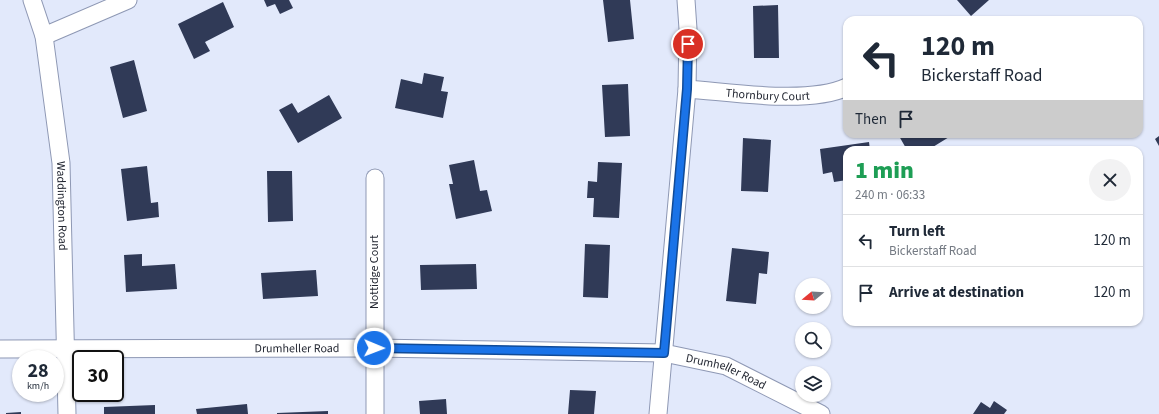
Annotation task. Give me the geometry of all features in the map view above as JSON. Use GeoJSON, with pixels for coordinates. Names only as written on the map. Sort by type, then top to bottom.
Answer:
{"type":"FeatureCollection","features":[{"type":"Feature","properties":{"kind":"street","name":"Waddington Road"},"geometry":{"type":"LineString","coordinates":[[32,0],[44,36],[61,163],[67,414]]}},
{"type":"Feature","properties":{"kind":"street"},"geometry":{"type":"LineString","coordinates":[[44,36],[128,0]]}},
{"type":"Feature","properties":{"kind":"street"},"geometry":{"type":"LineString","coordinates":[[658,414],[687,89],[688,29],[686,0]]}},
{"type":"Feature","properties":{"kind":"street","name":"Thornbury Court"},"geometry":{"type":"LineString","coordinates":[[687,89],[795,96],[820,96],[843,88]]}},
{"type":"Feature","properties":{"kind":"street","name":"Nottidge Court"},"geometry":{"type":"LineString","coordinates":[[375,178],[375,414]]}},
{"type":"Feature","properties":{"kind":"street","name":"Drumheller Road"},"geometry":{"type":"LineString","coordinates":[[0,349],[374,348],[664,353],[726,366],[821,414]]}},
{"type":"Feature","properties":{"kind":"building"},"geometry":{"type":"Polygon","coordinates":[[[264,0],[289,0],[293,8],[280,14],[275,4],[267,7],[264,0]]]}},
{"type":"Feature","properties":{"kind":"building"},"geometry":{"type":"Polygon","coordinates":[[[603,0],[630,0],[634,39],[608,42],[603,0]]]}},
{"type":"Feature","properties":{"kind":"building"},"geometry":{"type":"Polygon","coordinates":[[[957,0],[989,0],[971,16],[957,0]]]}},
{"type":"Feature","properties":{"kind":"building"},"geometry":{"type":"Polygon","coordinates":[[[223,2],[234,27],[205,42],[210,51],[194,59],[178,24],[223,2]]]}},
{"type":"Feature","properties":{"kind":"building"},"geometry":{"type":"Polygon","coordinates":[[[778,5],[779,58],[754,58],[753,6],[778,5]]]}},
{"type":"Feature","properties":{"kind":"building"},"geometry":{"type":"Polygon","coordinates":[[[134,60],[147,111],[123,118],[110,67],[134,60]]]}},
{"type":"Feature","properties":{"kind":"building"},"geometry":{"type":"Polygon","coordinates":[[[424,73],[444,77],[441,91],[448,92],[443,118],[395,108],[401,79],[422,84],[424,73]]]}},
{"type":"Feature","properties":{"kind":"building"},"geometry":{"type":"Polygon","coordinates":[[[628,84],[630,136],[605,137],[602,85],[628,84]]]}},
{"type":"Feature","properties":{"kind":"building"},"geometry":{"type":"Polygon","coordinates":[[[329,95],[342,118],[298,143],[279,110],[292,103],[298,113],[329,95]]]}},
{"type":"Feature","properties":{"kind":"building"},"geometry":{"type":"Polygon","coordinates":[[[1159,136],[1159,146],[1155,139],[1159,136]]]}},
{"type":"Feature","properties":{"kind":"building"},"geometry":{"type":"Polygon","coordinates":[[[743,138],[771,140],[768,192],[741,191],[743,138]]]}},
{"type":"Feature","properties":{"kind":"building"},"geometry":{"type":"Polygon","coordinates":[[[900,138],[948,138],[934,146],[905,146],[900,138]]]}},
{"type":"Feature","properties":{"kind":"building"},"geometry":{"type":"Polygon","coordinates":[[[869,142],[870,146],[843,146],[843,181],[834,182],[832,172],[823,174],[820,149],[869,142]]]}},
{"type":"Feature","properties":{"kind":"building"},"geometry":{"type":"Polygon","coordinates":[[[474,160],[480,191],[487,190],[492,211],[456,219],[449,184],[453,184],[449,165],[474,160]]]}},
{"type":"Feature","properties":{"kind":"building"},"geometry":{"type":"Polygon","coordinates":[[[598,162],[622,163],[619,218],[593,217],[594,198],[587,198],[588,181],[597,182],[598,162]]]}},
{"type":"Feature","properties":{"kind":"building"},"geometry":{"type":"Polygon","coordinates":[[[147,166],[151,203],[158,202],[159,217],[127,221],[121,169],[147,166]]]}},
{"type":"Feature","properties":{"kind":"building"},"geometry":{"type":"Polygon","coordinates":[[[267,171],[292,171],[293,221],[268,222],[267,171]]]}},
{"type":"Feature","properties":{"kind":"building"},"geometry":{"type":"Polygon","coordinates":[[[585,244],[610,245],[608,298],[583,297],[585,244]]]}},
{"type":"Feature","properties":{"kind":"building"},"geometry":{"type":"Polygon","coordinates":[[[732,248],[769,252],[767,274],[759,273],[756,304],[726,301],[732,248]]]}},
{"type":"Feature","properties":{"kind":"building"},"geometry":{"type":"Polygon","coordinates":[[[142,254],[142,266],[175,264],[177,289],[126,292],[124,255],[142,254]]]}},
{"type":"Feature","properties":{"kind":"building"},"geometry":{"type":"Polygon","coordinates":[[[476,264],[477,289],[421,290],[420,265],[476,264]]]}},
{"type":"Feature","properties":{"kind":"building"},"geometry":{"type":"Polygon","coordinates":[[[316,270],[318,296],[263,299],[261,273],[316,270]]]}},
{"type":"Feature","properties":{"kind":"building"},"geometry":{"type":"Polygon","coordinates":[[[570,390],[596,391],[594,414],[568,414],[570,390]]]}},
{"type":"Feature","properties":{"kind":"building"},"geometry":{"type":"Polygon","coordinates":[[[446,399],[447,414],[420,414],[419,401],[446,399]]]}},
{"type":"Feature","properties":{"kind":"building"},"geometry":{"type":"Polygon","coordinates":[[[994,401],[1007,410],[1004,414],[973,414],[981,402],[990,408],[994,401]]]}},
{"type":"Feature","properties":{"kind":"building"},"geometry":{"type":"Polygon","coordinates":[[[247,404],[248,414],[197,414],[196,409],[247,404]]]}},
{"type":"Feature","properties":{"kind":"building"},"geometry":{"type":"Polygon","coordinates":[[[155,405],[155,414],[104,414],[104,407],[155,405]]]}},
{"type":"Feature","properties":{"kind":"building"},"geometry":{"type":"Polygon","coordinates":[[[328,411],[328,414],[277,414],[277,413],[328,411]]]}},
{"type":"Feature","properties":{"kind":"building"},"geometry":{"type":"Polygon","coordinates":[[[21,412],[21,414],[6,414],[6,413],[21,412]]]}},
{"type":"Feature","properties":{"kind":"route"},"geometry":{"type":"LineString","coordinates":[[374,348],[664,353],[687,89],[688,44]]}}]}
